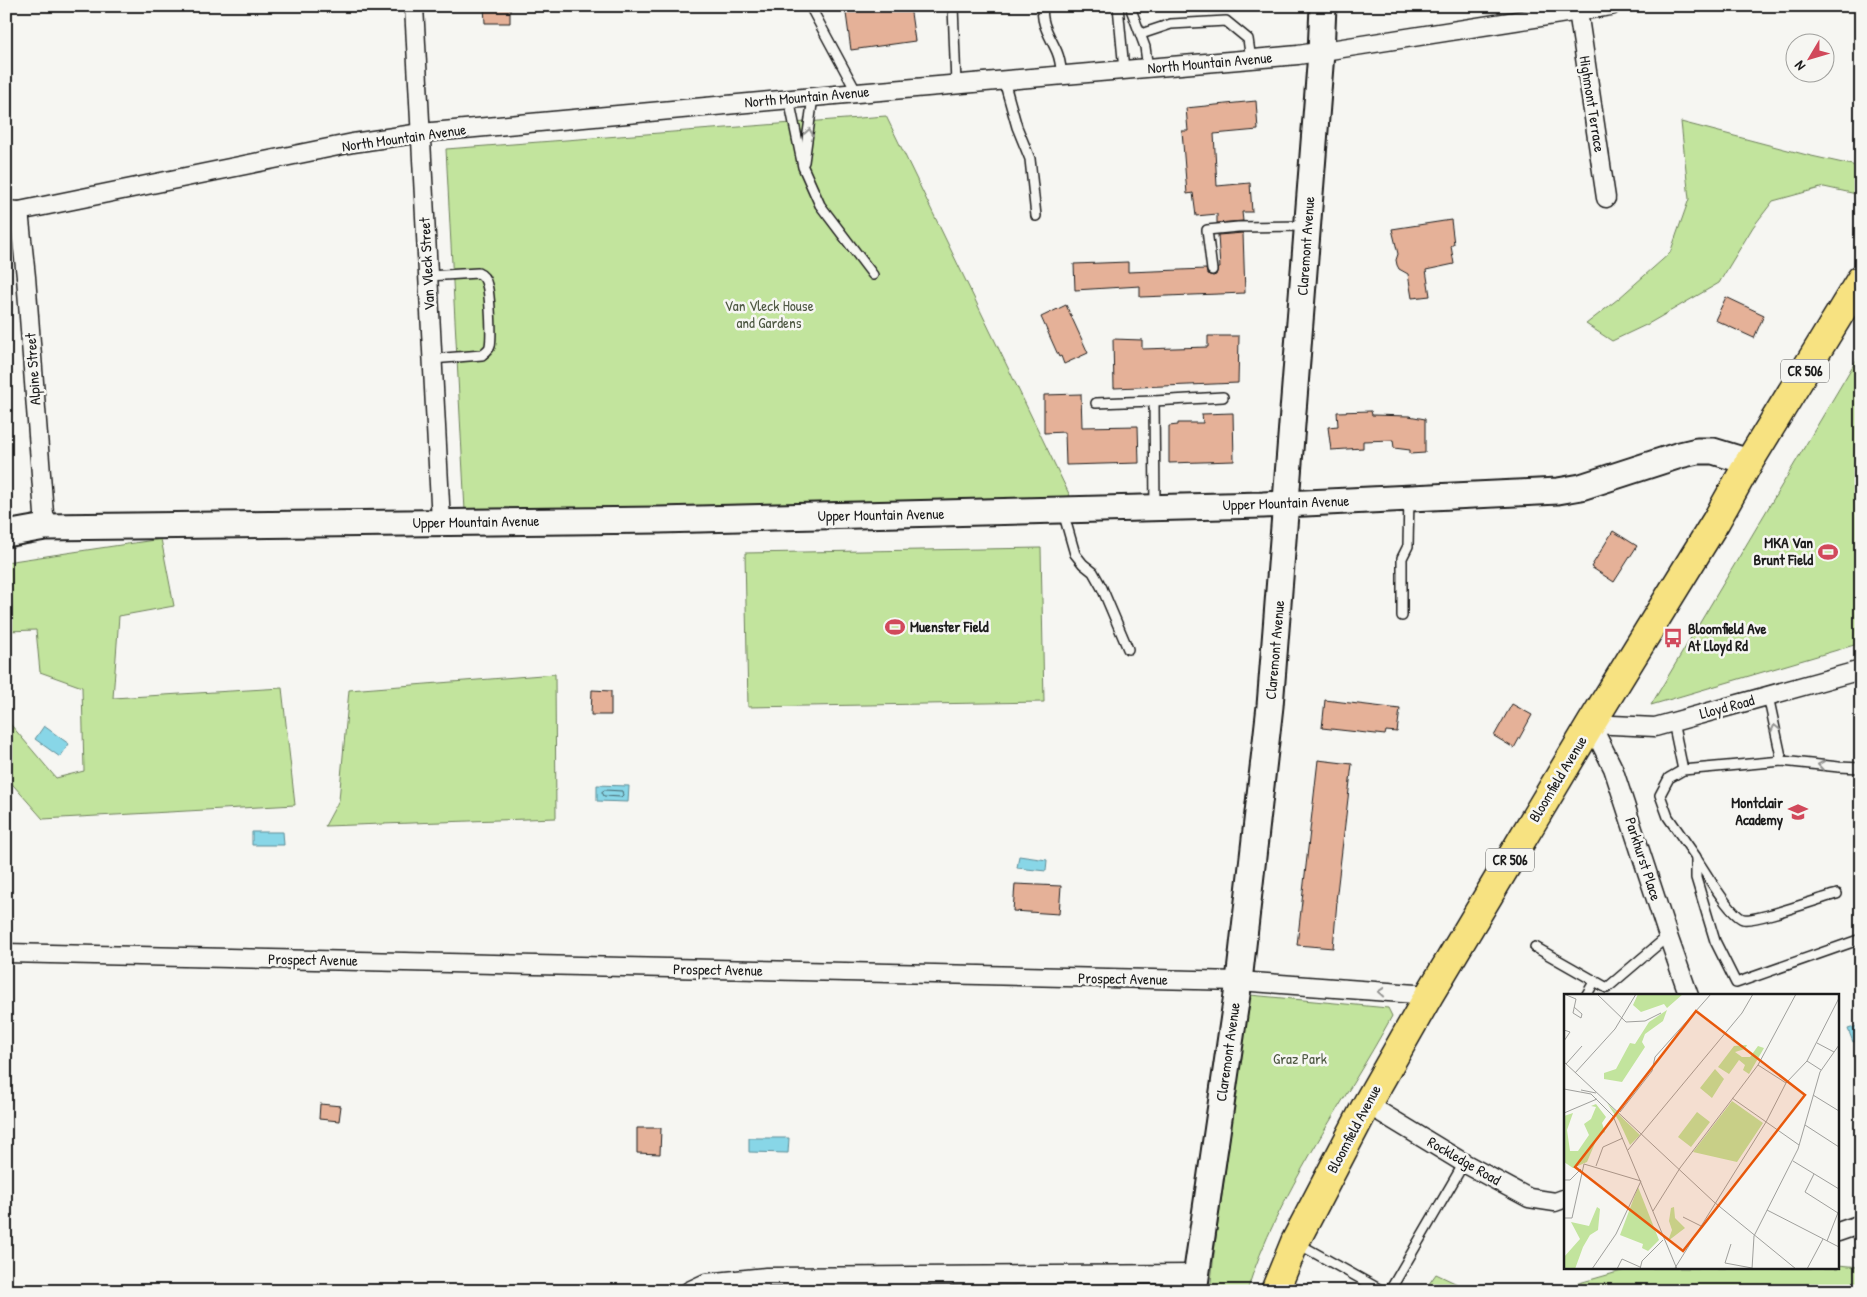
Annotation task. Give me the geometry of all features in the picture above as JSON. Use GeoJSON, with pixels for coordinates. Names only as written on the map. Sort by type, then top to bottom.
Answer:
{"type":"FeatureCollection","features":[{"type":"Feature","properties":{"kind":"main road","name":"Bloomfield Avenue"},"geometry":{"type":"LineString","coordinates":[[1275,1291],[1294,1242],[1367,1104],[1429,995],[1861,279]]}},
{"type":"Feature","properties":{"kind":"street","name":"Van Vleck Street"},"geometry":{"type":"LineString","coordinates":[[414,6],[441,522]]}},
{"type":"Feature","properties":{"kind":"street","name":"Claremont Avenue"},"geometry":{"type":"LineString","coordinates":[[1195,1282],[1239,981],[1270,706],[1321,53],[1323,6]]}},
{"type":"Feature","properties":{"kind":"street","name":"North Mountain Avenue"},"geometry":{"type":"LineString","coordinates":[[13,210],[353,143],[421,134],[789,99],[1321,53],[1611,6]]}},
{"type":"Feature","properties":{"kind":"street","name":"Highmont Terrace"},"geometry":{"type":"LineString","coordinates":[[1587,9],[1606,198]]}},
{"type":"Feature","properties":{"kind":"street","name":"Alpine Street"},"geometry":{"type":"LineString","coordinates":[[13,210],[27,286],[45,527]]}},
{"type":"Feature","properties":{"kind":"street","name":"Upper Mountain Avenue"},"geometry":{"type":"LineString","coordinates":[[6,534],[45,527],[659,520],[1263,505],[1528,493],[1573,488],[1698,451],[1713,451],[1749,462]]}},
{"type":"Feature","properties":{"kind":"street","name":"Lloyd Road"},"geometry":{"type":"LineString","coordinates":[[1591,724],[1654,727],[1861,670]]}},
{"type":"Feature","properties":{"kind":"street","name":"Parkhurst Place"},"geometry":{"type":"LineString","coordinates":[[1591,724],[1613,768],[1688,994]]}},
{"type":"Feature","properties":{"kind":"street","name":"Prospect Avenue"},"geometry":{"type":"LineString","coordinates":[[6,953],[1239,981],[1429,995]]}},
{"type":"Feature","properties":{"kind":"street","name":"Rockledge Road"},"geometry":{"type":"LineString","coordinates":[[1367,1104],[1464,1163],[1529,1198],[1554,1202],[1564,1199]]}},
{"type":"Feature","properties":{"kind":"street"},"geometry":{"type":"LineString","coordinates":[[1840,1231],[1861,1224]]}},
{"type":"Feature","properties":{"kind":"street"},"geometry":{"type":"LineString","coordinates":[[1840,1233],[1861,1240]]}},
{"type":"Feature","properties":{"kind":"street"},"geometry":{"type":"LineString","coordinates":[[689,1291],[706,1283],[766,1277],[1195,1282]]}},
{"type":"Feature","properties":{"kind":"lane"},"geometry":{"type":"LineString","coordinates":[[810,6],[857,93]]}},
{"type":"Feature","properties":{"kind":"lane"},"geometry":{"type":"LineString","coordinates":[[954,6],[956,84]]}},
{"type":"Feature","properties":{"kind":"lane"},"geometry":{"type":"LineString","coordinates":[[1043,6],[1044,26],[1058,54],[1062,75]]}},
{"type":"Feature","properties":{"kind":"lane"},"geometry":{"type":"LineString","coordinates":[[1118,6],[1124,70]]}},
{"type":"Feature","properties":{"kind":"lane"},"geometry":{"type":"LineString","coordinates":[[1131,6],[1146,46],[1148,69]]}},
{"type":"Feature","properties":{"kind":"lane"},"geometry":{"type":"LineString","coordinates":[[1142,34],[1171,24],[1226,20],[1248,39],[1251,60]]}},
{"type":"Feature","properties":{"kind":"lane"},"geometry":{"type":"LineString","coordinates":[[1004,81],[1017,128],[1030,159],[1036,216]]}},
{"type":"Feature","properties":{"kind":"lane"},"geometry":{"type":"LineString","coordinates":[[804,167],[813,97]]}},
{"type":"Feature","properties":{"kind":"lane"},"geometry":{"type":"LineString","coordinates":[[789,99],[804,167],[820,205],[873,275]]}},
{"type":"Feature","properties":{"kind":"lane"},"geometry":{"type":"LineString","coordinates":[[1212,270],[1207,230],[1238,227],[1307,226]]}},
{"type":"Feature","properties":{"kind":"lane"},"geometry":{"type":"LineString","coordinates":[[428,276],[478,273],[481,274],[488,286],[490,345],[487,351],[482,355],[432,358]]}},
{"type":"Feature","properties":{"kind":"lane"},"geometry":{"type":"LineString","coordinates":[[1096,403],[1223,398]]}},
{"type":"Feature","properties":{"kind":"lane"},"geometry":{"type":"LineString","coordinates":[[1154,401],[1155,507]]}},
{"type":"Feature","properties":{"kind":"lane"},"geometry":{"type":"LineString","coordinates":[[1402,616],[1402,558],[1408,546],[1409,498]]}},
{"type":"Feature","properties":{"kind":"lane"},"geometry":{"type":"LineString","coordinates":[[1062,510],[1075,554],[1093,572],[1102,588],[1128,650]]}},
{"type":"Feature","properties":{"kind":"lane"},"geometry":{"type":"LineString","coordinates":[[1768,696],[1782,760]]}},
{"type":"Feature","properties":{"kind":"lane"},"geometry":{"type":"LineString","coordinates":[[1673,722],[1684,770]]}},
{"type":"Feature","properties":{"kind":"lane"},"geometry":{"type":"LineString","coordinates":[[1837,894],[1758,918],[1743,919],[1732,911],[1668,817],[1660,795],[1669,778],[1684,770],[1782,760],[1861,768]]}},
{"type":"Feature","properties":{"kind":"lane"},"geometry":{"type":"LineString","coordinates":[[1696,858],[1696,878],[1715,941],[1736,984],[1861,939]]}},
{"type":"Feature","properties":{"kind":"lane"},"geometry":{"type":"LineString","coordinates":[[1535,947],[1607,988],[1668,936]]}},
{"type":"Feature","properties":{"kind":"lane"},"geometry":{"type":"LineString","coordinates":[[1587,994],[1594,982]]}},
{"type":"Feature","properties":{"kind":"lane"},"geometry":{"type":"LineString","coordinates":[[1294,1242],[1378,1289],[1386,1291],[1392,1287],[1464,1163]]}},
{"type":"Feature","properties":{"kind":"green space","name":"Van Vleck House and Gardens"},"geometry":{"type":"Polygon","coordinates":[[[886,116],[1071,498],[465,511],[446,149],[886,116]]]}},
{"type":"Feature","properties":{"kind":"green space"},"geometry":{"type":"Polygon","coordinates":[[[1681,122],[1861,167],[1861,195],[1824,187],[1773,201],[1753,227],[1719,283],[1648,324],[1612,341],[1586,324],[1618,299],[1670,253],[1689,199],[1681,122]]]}},
{"type":"Feature","properties":{"kind":"green space"},"geometry":{"type":"Polygon","coordinates":[[[1861,352],[1861,643],[1651,705],[1861,352]]]}},
{"type":"Feature","properties":{"kind":"green space"},"geometry":{"type":"Polygon","coordinates":[[[161,539],[174,606],[119,616],[113,698],[282,688],[295,805],[43,819],[6,777],[6,719],[56,778],[84,771],[82,687],[40,672],[36,630],[6,631],[6,562],[161,539]]]}},
{"type":"Feature","properties":{"kind":"green space","name":"Muenster Field"},"geometry":{"type":"Polygon","coordinates":[[[1041,548],[1044,702],[748,707],[745,553],[1041,548]]]}},
{"type":"Feature","properties":{"kind":"green space"},"geometry":{"type":"Polygon","coordinates":[[[555,674],[556,818],[325,826],[339,800],[349,690],[555,674]]]}},
{"type":"Feature","properties":{"kind":"green space","name":"Graz Park"},"geometry":{"type":"Polygon","coordinates":[[[1250,995],[1388,1008],[1392,1016],[1294,1184],[1260,1254],[1247,1291],[1210,1291],[1215,1244],[1250,995]]]}},
{"type":"Feature","properties":{"kind":"green space"},"geometry":{"type":"Polygon","coordinates":[[[1840,1265],[1861,1267],[1861,1291],[1551,1291],[1625,1270],[1840,1270],[1840,1265]]]}},
{"type":"Feature","properties":{"kind":"green space"},"geometry":{"type":"Polygon","coordinates":[[[1436,1274],[1472,1291],[1424,1291],[1436,1274]]]}},
{"type":"Feature","properties":{"kind":"water"},"geometry":{"type":"Polygon","coordinates":[[[44,726],[69,744],[60,757],[35,739],[44,726]]]}},
{"type":"Feature","properties":{"kind":"water"},"geometry":{"type":"Polygon","coordinates":[[[597,785],[629,786],[628,802],[597,801],[597,785]]]}},
{"type":"Feature","properties":{"kind":"water"},"geometry":{"type":"Polygon","coordinates":[[[252,832],[283,832],[284,845],[252,845],[252,832]]]}},
{"type":"Feature","properties":{"kind":"water"},"geometry":{"type":"Polygon","coordinates":[[[1019,856],[1047,860],[1046,871],[1017,868],[1019,856]]]}},
{"type":"Feature","properties":{"kind":"water"},"geometry":{"type":"Polygon","coordinates":[[[1861,1025],[1861,1040],[1853,1042],[1848,1029],[1861,1025]]]}},
{"type":"Feature","properties":{"kind":"water"},"geometry":{"type":"Polygon","coordinates":[[[749,1138],[789,1138],[788,1153],[749,1152],[749,1138]]]}},
{"type":"Feature","properties":{"kind":"building"},"geometry":{"type":"Polygon","coordinates":[[[484,6],[510,6],[510,23],[485,23],[484,6]]]}},
{"type":"Feature","properties":{"kind":"building"},"geometry":{"type":"Polygon","coordinates":[[[845,6],[910,6],[915,41],[851,50],[845,6]]]}},
{"type":"Feature","properties":{"kind":"building"},"geometry":{"type":"Polygon","coordinates":[[[1256,101],[1258,130],[1214,134],[1217,186],[1250,183],[1252,212],[1242,212],[1243,221],[1217,223],[1217,214],[1196,216],[1193,193],[1187,194],[1182,131],[1188,131],[1186,108],[1256,101]]]}},
{"type":"Feature","properties":{"kind":"building"},"geometry":{"type":"Polygon","coordinates":[[[1451,220],[1454,244],[1451,246],[1454,264],[1426,270],[1430,296],[1412,298],[1408,274],[1399,269],[1397,265],[1398,254],[1392,229],[1451,220]]]}},
{"type":"Feature","properties":{"kind":"building"},"geometry":{"type":"Polygon","coordinates":[[[1243,233],[1245,293],[1140,297],[1140,286],[1075,290],[1074,264],[1128,262],[1128,272],[1206,269],[1207,274],[1216,275],[1218,268],[1220,268],[1218,235],[1243,233]]]}},
{"type":"Feature","properties":{"kind":"building"},"geometry":{"type":"Polygon","coordinates":[[[1726,297],[1764,315],[1754,338],[1715,320],[1726,297]]]}},
{"type":"Feature","properties":{"kind":"building"},"geometry":{"type":"Polygon","coordinates":[[[1066,305],[1088,353],[1064,364],[1041,317],[1066,305]]]}},
{"type":"Feature","properties":{"kind":"building"},"geometry":{"type":"Polygon","coordinates":[[[1208,336],[1239,336],[1238,383],[1114,388],[1113,339],[1142,340],[1142,349],[1208,347],[1208,336]]]}},
{"type":"Feature","properties":{"kind":"building"},"geometry":{"type":"Polygon","coordinates":[[[1081,394],[1082,427],[1138,426],[1139,463],[1066,465],[1065,432],[1044,433],[1044,395],[1081,394]]]}},
{"type":"Feature","properties":{"kind":"building"},"geometry":{"type":"Polygon","coordinates":[[[1371,411],[1372,415],[1409,416],[1425,419],[1425,453],[1410,454],[1410,450],[1394,448],[1393,440],[1363,441],[1363,448],[1331,450],[1328,427],[1338,426],[1337,412],[1371,411]]]}},
{"type":"Feature","properties":{"kind":"building"},"geometry":{"type":"Polygon","coordinates":[[[1233,413],[1234,461],[1169,463],[1169,426],[1178,425],[1178,423],[1203,423],[1202,414],[1233,413]]]}},
{"type":"Feature","properties":{"kind":"building"},"geometry":{"type":"Polygon","coordinates":[[[1613,531],[1637,546],[1614,582],[1591,567],[1613,531]]]}},
{"type":"Feature","properties":{"kind":"building"},"geometry":{"type":"Polygon","coordinates":[[[592,690],[611,691],[611,715],[591,715],[592,690]]]}},
{"type":"Feature","properties":{"kind":"building"},"geometry":{"type":"Polygon","coordinates":[[[1325,700],[1400,709],[1397,732],[1386,731],[1385,735],[1322,728],[1325,700]]]}},
{"type":"Feature","properties":{"kind":"building"},"geometry":{"type":"Polygon","coordinates":[[[1512,704],[1532,715],[1514,748],[1494,736],[1512,704]]]}},
{"type":"Feature","properties":{"kind":"building"},"geometry":{"type":"Polygon","coordinates":[[[1318,760],[1352,764],[1336,901],[1333,948],[1297,945],[1318,760]]]}},
{"type":"Feature","properties":{"kind":"building"},"geometry":{"type":"Polygon","coordinates":[[[1015,884],[1061,886],[1059,914],[1013,911],[1015,884]]]}},
{"type":"Feature","properties":{"kind":"building"},"geometry":{"type":"Polygon","coordinates":[[[320,1104],[341,1106],[339,1121],[319,1119],[320,1104]]]}},
{"type":"Feature","properties":{"kind":"building"},"geometry":{"type":"Polygon","coordinates":[[[637,1128],[661,1128],[660,1154],[637,1153],[637,1128]]]}},
{"type":"Feature","properties":{"kind":"place","name":"MKA Van Brunt Field"},"geometry":{"type":"Point","coordinates":[1828,552]}},
{"type":"Feature","properties":{"kind":"place","name":"Muenster Field"},"geometry":{"type":"Point","coordinates":[895,627]}},
{"type":"Feature","properties":{"kind":"place","name":"Bloomfield Ave At Lloyd Rd"},"geometry":{"type":"Point","coordinates":[1673,638]}},
{"type":"Feature","properties":{"kind":"place","name":"Montclair Academy"},"geometry":{"type":"Point","coordinates":[1798,812]}}]}
